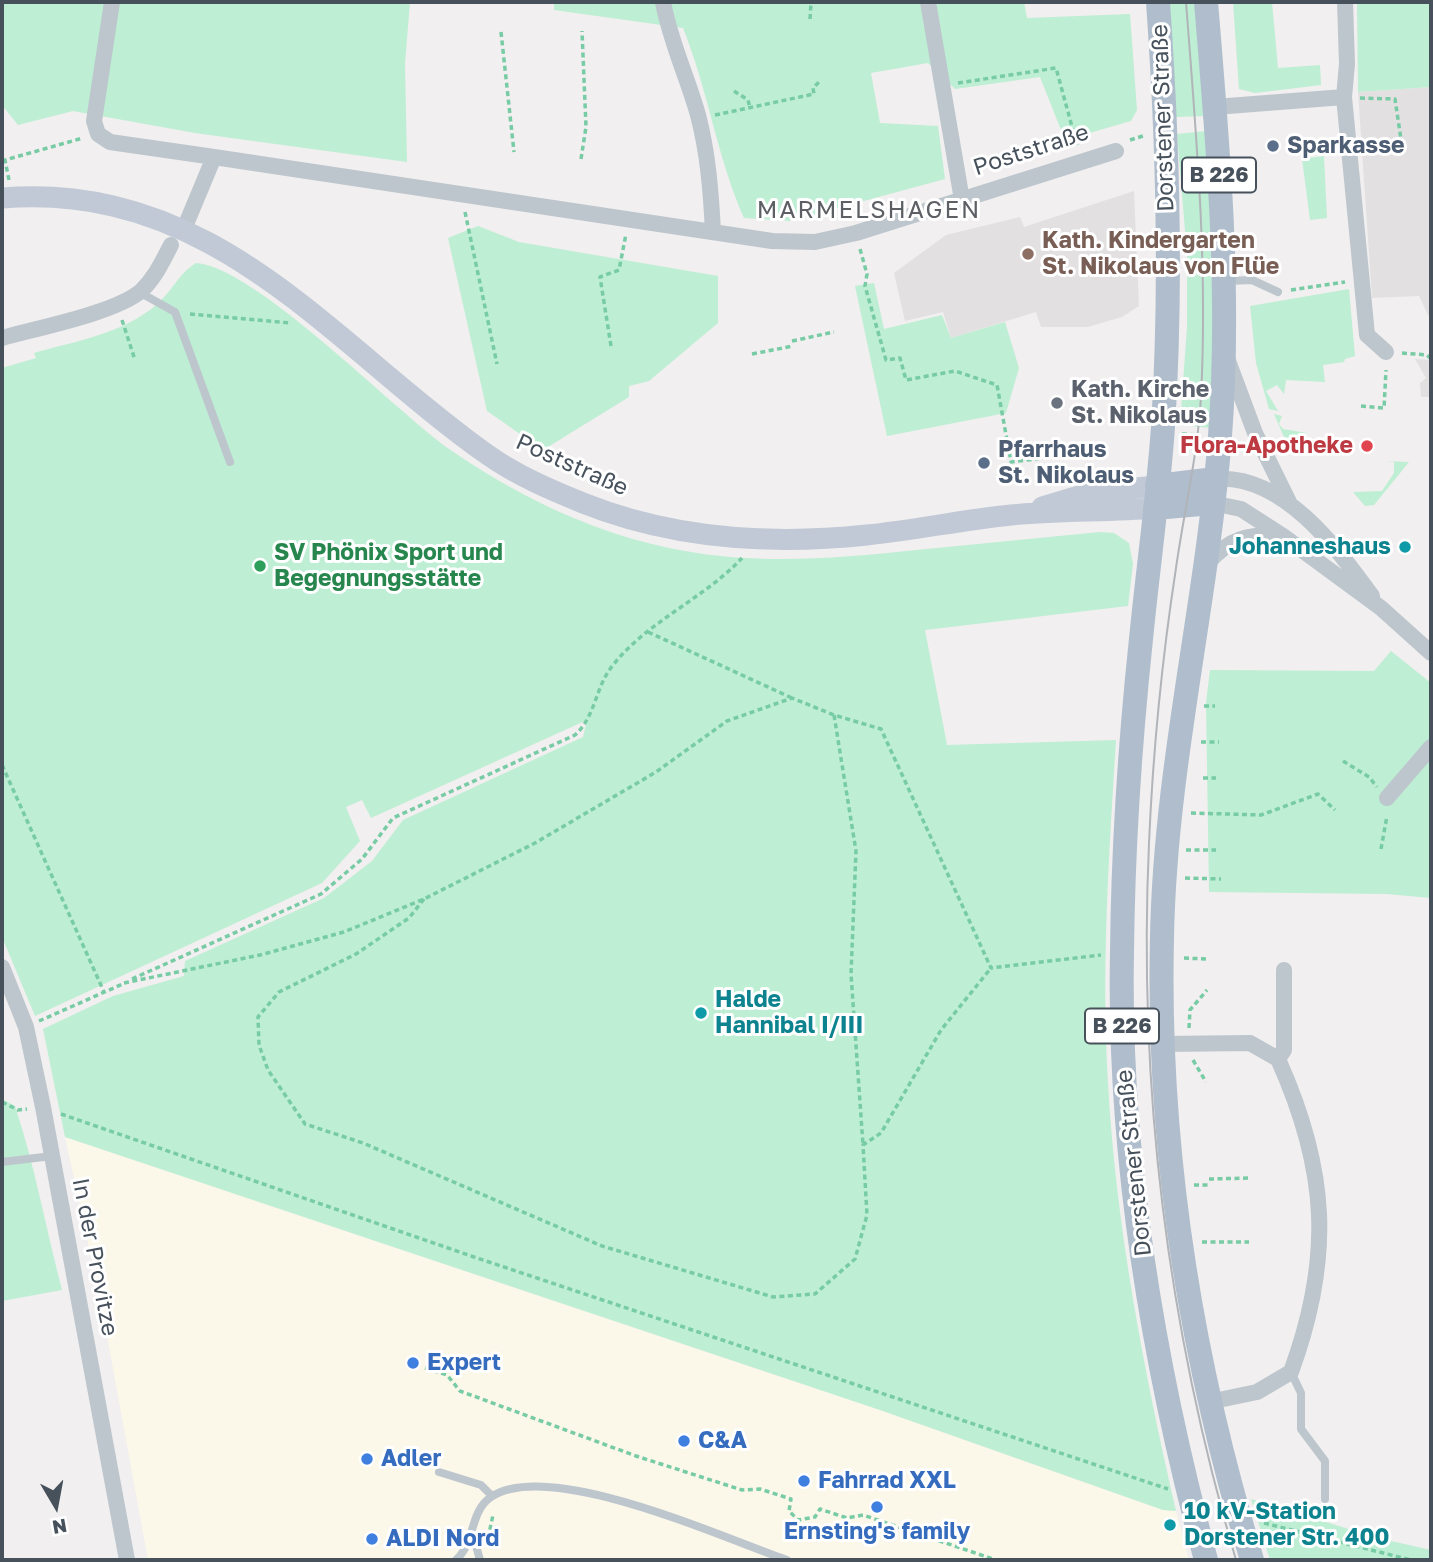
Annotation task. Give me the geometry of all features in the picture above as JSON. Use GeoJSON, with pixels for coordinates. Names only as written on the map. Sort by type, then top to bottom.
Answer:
{"type":"FeatureCollection","features":[{"type":"Feature","properties":{"kind":"main road","name":"Dorstener Straße"},"geometry":{"type":"LineString","coordinates":[[1158,2],[1167,129],[1168,335],[1156,497],[1133,718],[1122,954],[1124,1077],[1150,1314],[1187,1491],[1204,1555]]}},
{"type":"Feature","properties":{"kind":"main road","name":"Dorstener Straße"},"geometry":{"type":"LineString","coordinates":[[1206,2],[1215,107],[1224,349],[1214,491],[1182,709],[1166,851],[1162,1044],[1180,1242],[1209,1402],[1252,1560]]}},
{"type":"Feature","properties":{"kind":"main road"},"geometry":{"type":"LineString","coordinates":[[1156,497],[1214,491]]}},
{"type":"Feature","properties":{"kind":"street"},"geometry":{"type":"LineString","coordinates":[[2,338],[116,304],[139,292],[159,269],[177,237],[214,157],[110,142],[98,134],[94,121],[112,2]]}},
{"type":"Feature","properties":{"kind":"street"},"geometry":{"type":"LineString","coordinates":[[663,2],[668,28],[699,118],[710,177],[713,232]]}},
{"type":"Feature","properties":{"kind":"street","name":"Poststraße"},"geometry":{"type":"LineString","coordinates":[[928,2],[962,200]]}},
{"type":"Feature","properties":{"kind":"street"},"geometry":{"type":"LineString","coordinates":[[1345,2],[1347,64],[1344,97],[1367,335],[1387,352]]}},
{"type":"Feature","properties":{"kind":"street"},"geometry":{"type":"LineString","coordinates":[[1215,107],[1344,97]]}},
{"type":"Feature","properties":{"kind":"street","name":"Poststraße"},"geometry":{"type":"LineString","coordinates":[[214,157],[772,241],[815,242],[856,233],[1116,151]]}},
{"type":"Feature","properties":{"kind":"street","name":"Poststraße"},"geometry":{"type":"LineString","coordinates":[[7,197],[112,207],[259,270],[490,457],[584,503],[640,522],[747,539],[867,535],[1013,515],[1092,492],[1156,497]]}},
{"type":"Feature","properties":{"kind":"street"},"geometry":{"type":"LineString","coordinates":[[1224,349],[1255,433],[1290,504]]}},
{"type":"Feature","properties":{"kind":"street"},"geometry":{"type":"LineString","coordinates":[[1214,491],[1243,481],[1290,504],[1329,538],[1381,608]]}},
{"type":"Feature","properties":{"kind":"street"},"geometry":{"type":"LineString","coordinates":[[1214,491],[1283,536],[1381,608],[1431,653]]}},
{"type":"Feature","properties":{"kind":"street"},"geometry":{"type":"LineString","coordinates":[[1204,567],[1220,548],[1239,538],[1251,535],[1283,536]]}},
{"type":"Feature","properties":{"kind":"street"},"geometry":{"type":"LineString","coordinates":[[1387,798],[1431,747]]}},
{"type":"Feature","properties":{"kind":"street","name":"In der Provitze"},"geometry":{"type":"LineString","coordinates":[[2,967],[26,1027],[43,1107],[127,1560]]}},
{"type":"Feature","properties":{"kind":"street"},"geometry":{"type":"LineString","coordinates":[[1278,1059],[1284,1050],[1284,970]]}},
{"type":"Feature","properties":{"kind":"street"},"geometry":{"type":"LineString","coordinates":[[1162,1044],[1251,1042],[1278,1059],[1300,1109],[1314,1168],[1320,1216],[1318,1269],[1310,1314],[1291,1372],[1257,1392],[1209,1402]]}},
{"type":"Feature","properties":{"kind":"lane"},"geometry":{"type":"LineString","coordinates":[[1223,281],[1252,280],[1278,292]]}},
{"type":"Feature","properties":{"kind":"lane"},"geometry":{"type":"LineString","coordinates":[[139,292],[174,312],[230,461]]}},
{"type":"Feature","properties":{"kind":"lane"},"geometry":{"type":"LineString","coordinates":[[2,1162],[52,1156]]}},
{"type":"Feature","properties":{"kind":"lane"},"geometry":{"type":"LineString","coordinates":[[1291,1372],[1301,1393],[1301,1429],[1325,1461],[1325,1499]]}},
{"type":"Feature","properties":{"kind":"lane"},"geometry":{"type":"LineString","coordinates":[[439,1472],[481,1485],[492,1496]]}},
{"type":"Feature","properties":{"kind":"lane"},"geometry":{"type":"LineString","coordinates":[[480,1560],[473,1535],[476,1515],[492,1496],[530,1486],[577,1488],[787,1560]]}},
{"type":"Feature","properties":{"kind":"lane"},"geometry":{"type":"LineString","coordinates":[[456,1560],[473,1535]]}},
{"type":"Feature","properties":{"kind":"path"},"geometry":{"type":"LineString","coordinates":[[810,19],[811,2]]}},
{"type":"Feature","properties":{"kind":"path"},"geometry":{"type":"LineString","coordinates":[[581,159],[586,127],[582,31]]}},
{"type":"Feature","properties":{"kind":"path"},"geometry":{"type":"LineString","coordinates":[[501,32],[514,152]]}},
{"type":"Feature","properties":{"kind":"path"},"geometry":{"type":"LineString","coordinates":[[942,85],[1056,68],[1081,162]]}},
{"type":"Feature","properties":{"kind":"path"},"geometry":{"type":"LineString","coordinates":[[699,118],[814,94],[813,88],[821,80]]}},
{"type":"Feature","properties":{"kind":"path"},"geometry":{"type":"LineString","coordinates":[[734,91],[748,100],[750,107]]}},
{"type":"Feature","properties":{"kind":"path"},"geometry":{"type":"LineString","coordinates":[[1344,97],[1395,99],[1402,146]]}},
{"type":"Feature","properties":{"kind":"path"},"geometry":{"type":"LineString","coordinates":[[1116,151],[1126,141],[1167,129]]}},
{"type":"Feature","properties":{"kind":"path"},"geometry":{"type":"LineString","coordinates":[[7,197],[5,159],[98,134]]}},
{"type":"Feature","properties":{"kind":"path"},"geometry":{"type":"LineString","coordinates":[[465,195],[465,219],[497,363]]}},
{"type":"Feature","properties":{"kind":"path"},"geometry":{"type":"LineString","coordinates":[[611,346],[600,277],[619,271],[629,219]]}},
{"type":"Feature","properties":{"kind":"path"},"geometry":{"type":"LineString","coordinates":[[856,233],[867,274],[865,286],[886,360],[900,358],[906,380],[956,371],[997,385],[1010,462],[1066,455]]}},
{"type":"Feature","properties":{"kind":"path"},"geometry":{"type":"LineString","coordinates":[[1278,292],[1361,280]]}},
{"type":"Feature","properties":{"kind":"path"},"geometry":{"type":"LineString","coordinates":[[116,304],[135,360]]}},
{"type":"Feature","properties":{"kind":"path"},"geometry":{"type":"LineString","coordinates":[[174,312],[285,324],[320,317]]}},
{"type":"Feature","properties":{"kind":"path"},"geometry":{"type":"LineString","coordinates":[[752,355],[834,332]]}},
{"type":"Feature","properties":{"kind":"path"},"geometry":{"type":"LineString","coordinates":[[1361,406],[1384,408],[1387,352],[1427,355],[1431,359]]}},
{"type":"Feature","properties":{"kind":"path"},"geometry":{"type":"LineString","coordinates":[[1180,433],[1210,436]]}},
{"type":"Feature","properties":{"kind":"path"},"geometry":{"type":"LineString","coordinates":[[26,1027],[321,894],[362,859],[393,818],[575,735],[590,717],[596,692],[613,665],[648,632],[741,559],[747,539]]}},
{"type":"Feature","properties":{"kind":"path"},"geometry":{"type":"LineString","coordinates":[[648,632],[792,698],[834,715],[881,729],[991,968]]}},
{"type":"Feature","properties":{"kind":"path"},"geometry":{"type":"LineString","coordinates":[[124,983],[260,955],[344,932],[424,899],[535,843],[644,779],[727,721],[792,698]]}},
{"type":"Feature","properties":{"kind":"path"},"geometry":{"type":"LineString","coordinates":[[424,899],[409,918],[356,954],[279,992],[258,1017],[259,1045],[268,1070],[305,1124],[363,1143],[602,1246],[773,1297],[815,1294],[855,1259],[867,1215],[850,974],[856,851],[834,715]]}},
{"type":"Feature","properties":{"kind":"path"},"geometry":{"type":"LineString","coordinates":[[1201,742],[1219,743]]}},
{"type":"Feature","properties":{"kind":"path"},"geometry":{"type":"LineString","coordinates":[[1343,761],[1369,777],[1387,798],[1387,826],[1381,849]]}},
{"type":"Feature","properties":{"kind":"path"},"geometry":{"type":"LineString","coordinates":[[2,765],[104,992]]}},
{"type":"Feature","properties":{"kind":"path"},"geometry":{"type":"LineString","coordinates":[[1203,778],[1216,778]]}},
{"type":"Feature","properties":{"kind":"path"},"geometry":{"type":"LineString","coordinates":[[1205,814],[1262,815],[1318,794],[1335,810]]}},
{"type":"Feature","properties":{"kind":"path"},"geometry":{"type":"LineString","coordinates":[[1166,851],[1216,850]]}},
{"type":"Feature","properties":{"kind":"path"},"geometry":{"type":"LineString","coordinates":[[1164,877],[1221,879]]}},
{"type":"Feature","properties":{"kind":"path"},"geometry":{"type":"LineString","coordinates":[[863,1145],[881,1133],[941,1030],[991,968],[1122,954]]}},
{"type":"Feature","properties":{"kind":"path"},"geometry":{"type":"LineString","coordinates":[[2,1102],[18,1110],[43,1107],[461,1253],[1150,1484],[1187,1491]]}},
{"type":"Feature","properties":{"kind":"path"},"geometry":{"type":"LineString","coordinates":[[1209,1179],[1250,1178]]}},
{"type":"Feature","properties":{"kind":"path"},"geometry":{"type":"LineString","coordinates":[[1180,1242],[1249,1242]]}},
{"type":"Feature","properties":{"kind":"path"},"geometry":{"type":"LineString","coordinates":[[425,1368],[447,1375],[460,1391],[636,1456],[742,1490],[760,1489],[791,1499],[789,1511],[797,1520],[815,1517],[820,1509]]}},
{"type":"Feature","properties":{"kind":"path"},"geometry":{"type":"LineString","coordinates":[[814,1511],[820,1509],[847,1518],[863,1515],[996,1560]]}},
{"type":"Feature","properties":{"kind":"path"},"geometry":{"type":"LineString","coordinates":[[487,1544],[493,1513]]}},
{"type":"Feature","properties":{"kind":"path"},"geometry":{"type":"LineString","coordinates":[[1240,1520],[1281,1526],[1411,1560]]}},
{"type":"Feature","properties":{"kind":"shaded area"},"geometry":{"type":"Polygon","coordinates":[[[1431,87],[1431,321],[1419,296],[1372,298],[1358,92],[1431,87]]]}},
{"type":"Feature","properties":{"kind":"shaded area","name":"Kath. Kindergarten St. Nikolaus von Flüe"},"geometry":{"type":"Polygon","coordinates":[[[1134,191],[1139,306],[1122,317],[1088,327],[1041,327],[1036,312],[951,338],[943,312],[905,321],[894,273],[946,235],[1020,217],[1024,227],[1134,191]]]}},
{"type":"Feature","properties":{"kind":"shaded area"},"geometry":{"type":"Polygon","coordinates":[[[1415,359],[1431,360],[1431,397],[1421,397],[1420,383],[1426,378],[1415,359]]]}},
{"type":"Feature","properties":{"kind":"shaded area"},"geometry":{"type":"Polygon","coordinates":[[[65,1137],[880,1410],[1163,1510],[1176,1511],[1189,1560],[148,1560],[100,1298],[65,1137]]]}},
{"type":"Feature","properties":{"kind":"green space"},"geometry":{"type":"Polygon","coordinates":[[[2,2],[410,2],[405,64],[407,162],[195,133],[73,111],[18,125],[2,105],[2,2]]]}},
{"type":"Feature","properties":{"kind":"green space"},"geometry":{"type":"Polygon","coordinates":[[[554,2],[1024,2],[1027,18],[1130,14],[1137,110],[1131,121],[1065,140],[1040,77],[955,89],[928,63],[871,73],[880,123],[938,126],[945,179],[790,221],[744,218],[683,28],[554,10],[554,2]]]}},
{"type":"Feature","properties":{"kind":"green space"},"geometry":{"type":"Polygon","coordinates":[[[1167,2],[1196,2],[1206,116],[1175,117],[1167,2]]]}},
{"type":"Feature","properties":{"kind":"green space"},"geometry":{"type":"Polygon","coordinates":[[[1233,2],[1272,2],[1278,68],[1320,65],[1321,85],[1255,93],[1239,89],[1233,2]]]}},
{"type":"Feature","properties":{"kind":"green space"},"geometry":{"type":"Polygon","coordinates":[[[1357,2],[1431,2],[1431,87],[1358,92],[1357,2]]]}},
{"type":"Feature","properties":{"kind":"green space"},"geometry":{"type":"Polygon","coordinates":[[[1207,131],[1214,348],[1211,428],[1180,425],[1187,327],[1187,255],[1177,134],[1207,131]]]}},
{"type":"Feature","properties":{"kind":"green space"},"geometry":{"type":"Polygon","coordinates":[[[1324,156],[1327,218],[1310,220],[1302,159],[1324,156]]]}},
{"type":"Feature","properties":{"kind":"green space"},"geometry":{"type":"Polygon","coordinates":[[[478,226],[519,242],[718,276],[718,323],[649,381],[629,386],[629,397],[543,450],[487,411],[448,238],[478,226]]]}},
{"type":"Feature","properties":{"kind":"green space"},"geometry":{"type":"Polygon","coordinates":[[[196,263],[222,270],[253,288],[324,342],[424,430],[476,467],[561,513],[622,536],[685,551],[771,559],[859,556],[1100,532],[1114,533],[1129,543],[1133,564],[1128,606],[925,630],[947,745],[1116,740],[1106,954],[1106,1040],[1112,1137],[1133,1299],[1176,1511],[1163,1510],[880,1410],[65,1137],[43,1029],[113,996],[184,976],[185,961],[324,898],[372,861],[403,820],[583,737],[587,720],[371,818],[362,800],[346,807],[360,841],[322,883],[35,1016],[2,937],[2,368],[36,358],[34,353],[113,330],[142,316],[196,263]]]}},
{"type":"Feature","properties":{"kind":"green space"},"geometry":{"type":"Polygon","coordinates":[[[874,283],[884,329],[942,315],[951,338],[1005,322],[1019,368],[1006,413],[887,436],[855,286],[874,283]]]}},
{"type":"Feature","properties":{"kind":"green space"},"geometry":{"type":"Polygon","coordinates":[[[1349,289],[1355,356],[1345,359],[1344,362],[1323,365],[1325,382],[1286,380],[1284,394],[1277,385],[1266,391],[1278,411],[1269,409],[1256,363],[1250,306],[1349,289]]]}},
{"type":"Feature","properties":{"kind":"green space"},"geometry":{"type":"Polygon","coordinates":[[[1274,414],[1282,416],[1279,424],[1283,429],[1307,433],[1288,446],[1274,414]]]}},
{"type":"Feature","properties":{"kind":"green space"},"geometry":{"type":"Polygon","coordinates":[[[1386,461],[1409,462],[1374,505],[1365,506],[1353,492],[1382,491],[1394,473],[1394,462],[1386,461]]]}},
{"type":"Feature","properties":{"kind":"green space"},"geometry":{"type":"Polygon","coordinates":[[[1391,651],[1431,683],[1431,898],[1387,894],[1209,892],[1206,703],[1210,670],[1374,671],[1391,651]]]}},
{"type":"Feature","properties":{"kind":"green space"},"geometry":{"type":"Polygon","coordinates":[[[2,1099],[15,1106],[62,1290],[2,1301],[2,1099]]]}},
{"type":"Feature","properties":{"kind":"green space"},"geometry":{"type":"Polygon","coordinates":[[[1251,1499],[1378,1538],[1431,1550],[1431,1560],[1270,1560],[1251,1499]]]}},
{"type":"Feature","properties":{"kind":"tram line"},"geometry":{"type":"LineString","coordinates":[[1186,2],[1202,248],[1203,347],[1194,461],[1166,636],[1156,740],[1149,843],[1148,1025],[1162,1205],[1175,1295],[1212,1472],[1236,1560]]}},
{"type":"Feature","properties":{"kind":"place","name":"Sparkasse"},"geometry":{"type":"Point","coordinates":[1273,146]}},
{"type":"Feature","properties":{"kind":"place","name":"Kath. Kindergarten St. Nikolaus von Flüe"},"geometry":{"type":"Point","coordinates":[1028,254]}},
{"type":"Feature","properties":{"kind":"place","name":"Kath. Kirche St. Nikolaus"},"geometry":{"type":"Point","coordinates":[1057,403]}},
{"type":"Feature","properties":{"kind":"place","name":"Flora-Apotheke"},"geometry":{"type":"Point","coordinates":[1367,446]}},
{"type":"Feature","properties":{"kind":"place","name":"Pfarrhaus St. Nikolaus"},"geometry":{"type":"Point","coordinates":[984,463]}},
{"type":"Feature","properties":{"kind":"place","name":"Johanneshaus"},"geometry":{"type":"Point","coordinates":[1405,547]}},
{"type":"Feature","properties":{"kind":"place","name":"SV Phönix Sport und Begegnungsstätte"},"geometry":{"type":"Point","coordinates":[260,566]}},
{"type":"Feature","properties":{"kind":"place","name":"Halde Hannibal I/III"},"geometry":{"type":"Point","coordinates":[701,1013]}},
{"type":"Feature","properties":{"kind":"place","name":"Expert"},"geometry":{"type":"Point","coordinates":[413,1363]}},
{"type":"Feature","properties":{"kind":"place","name":"C&A"},"geometry":{"type":"Point","coordinates":[684,1441]}},
{"type":"Feature","properties":{"kind":"place","name":"Adler"},"geometry":{"type":"Point","coordinates":[367,1459]}},
{"type":"Feature","properties":{"kind":"place","name":"Fahrrad XXL"},"geometry":{"type":"Point","coordinates":[804,1481]}},
{"type":"Feature","properties":{"kind":"place","name":"Ernsting's family"},"geometry":{"type":"Point","coordinates":[877,1507]}},
{"type":"Feature","properties":{"kind":"place","name":"10 kV-Station Dorstener Str. 400"},"geometry":{"type":"Point","coordinates":[1170,1525]}},
{"type":"Feature","properties":{"kind":"place","name":"ALDI Nord"},"geometry":{"type":"Point","coordinates":[372,1539]}},
{"type":"Feature","properties":{"kind":"district","name":"MARMELSHAGEN"},"geometry":{"type":"Point","coordinates":[869,210]}}]}
